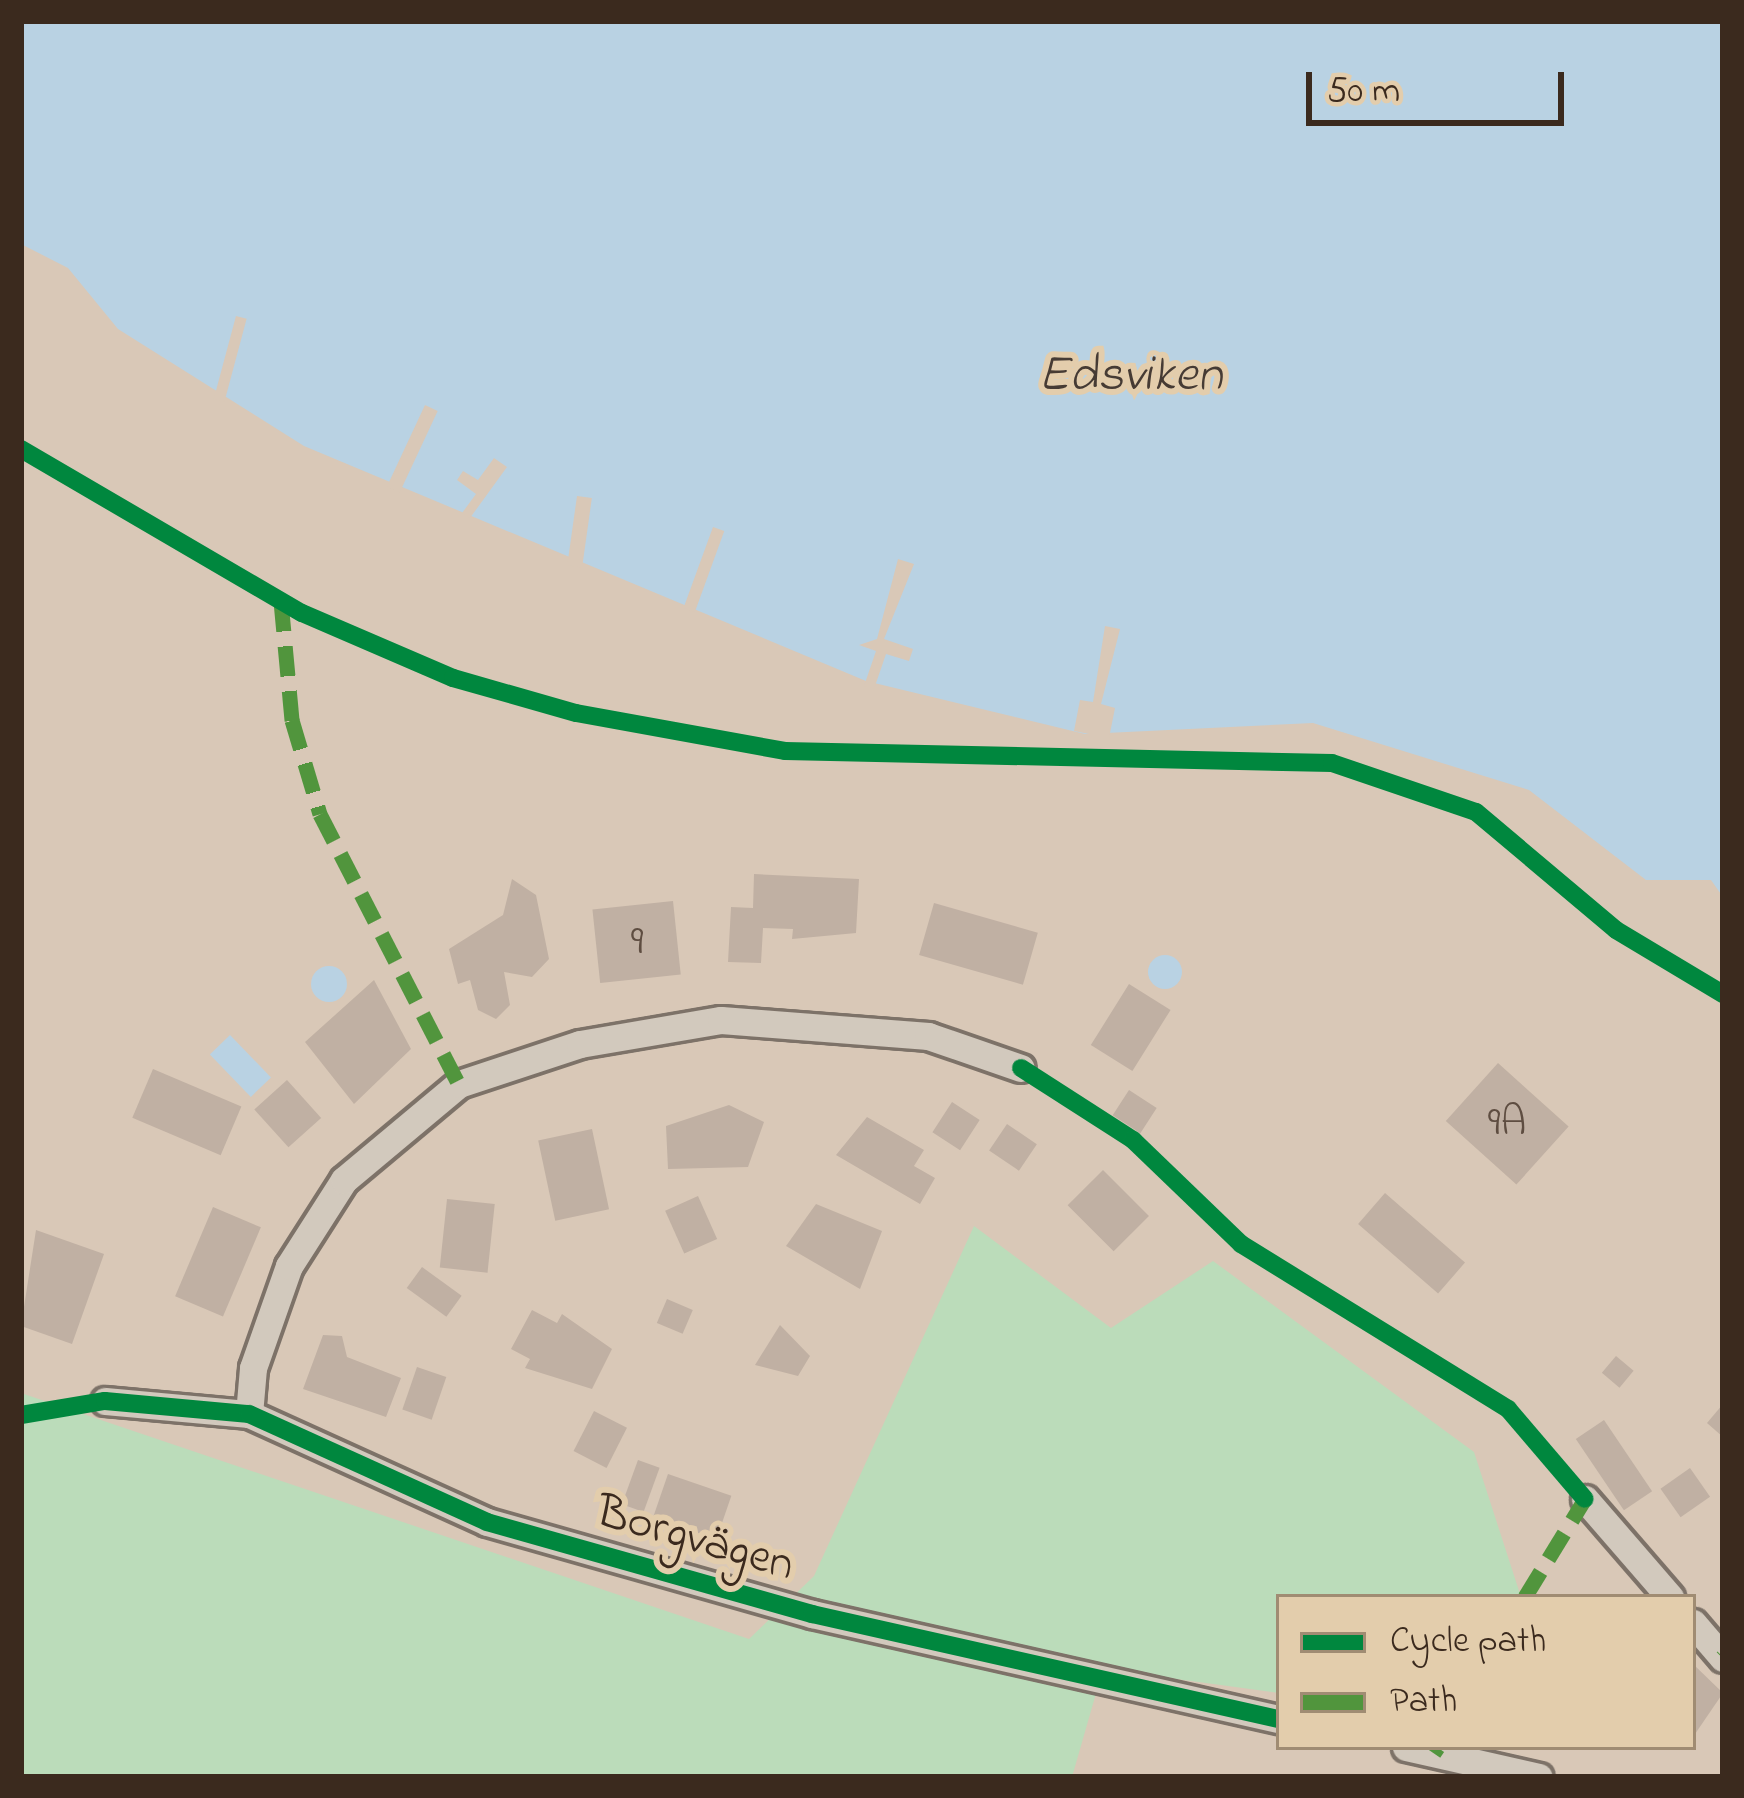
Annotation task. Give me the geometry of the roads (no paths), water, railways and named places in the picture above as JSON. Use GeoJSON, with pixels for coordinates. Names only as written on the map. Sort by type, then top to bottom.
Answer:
{"type":"FeatureCollection","features":[{"type":"Feature","properties":{"kind":"street"},"geometry":{"type":"LineString","coordinates":[[250,1414],[253,1368],[289,1266],[344,1180],[459,1084],[580,1044],[721,1019],[928,1036],[1021,1067]]}},
{"type":"Feature","properties":{"kind":"street","name":"Borgvägen"},"geometry":{"type":"LineString","coordinates":[[105,1401],[250,1414],[487,1522],[812,1614],[1276,1717]]}},
{"type":"Feature","properties":{"kind":"street"},"geometry":{"type":"LineString","coordinates":[[1585,1498],[1667,1594]]}},
{"type":"Feature","properties":{"kind":"street"},"geometry":{"type":"LineString","coordinates":[[1696,1626],[1723,1658]]}},
{"type":"Feature","properties":{"kind":"street"},"geometry":{"type":"LineString","coordinates":[[1419,1750],[1539,1777]]}},
{"type":"Feature","properties":{"kind":"water","name":"Edsviken"},"geometry":{"type":"Polygon","coordinates":[[[21,21],[1723,21],[1723,897],[1711,880],[1646,880],[1529,790],[1313,723],[1085,734],[866,681],[304,446],[118,329],[68,268],[21,244],[21,21]]]}},
{"type":"Feature","properties":{"kind":"water"},"geometry":{"type":"Polygon","coordinates":[[[1165,955],[1177,960],[1182,972],[1177,984],[1165,989],[1153,984],[1148,972],[1153,960],[1165,955]]]}},
{"type":"Feature","properties":{"kind":"water"},"geometry":{"type":"Polygon","coordinates":[[[329,966],[342,971],[347,984],[342,997],[329,1002],[316,997],[311,984],[316,971],[329,966]]]}},
{"type":"Feature","properties":{"kind":"water"},"geometry":{"type":"Polygon","coordinates":[[[230,1035],[271,1077],[251,1097],[210,1054],[230,1035]]]}}]}
